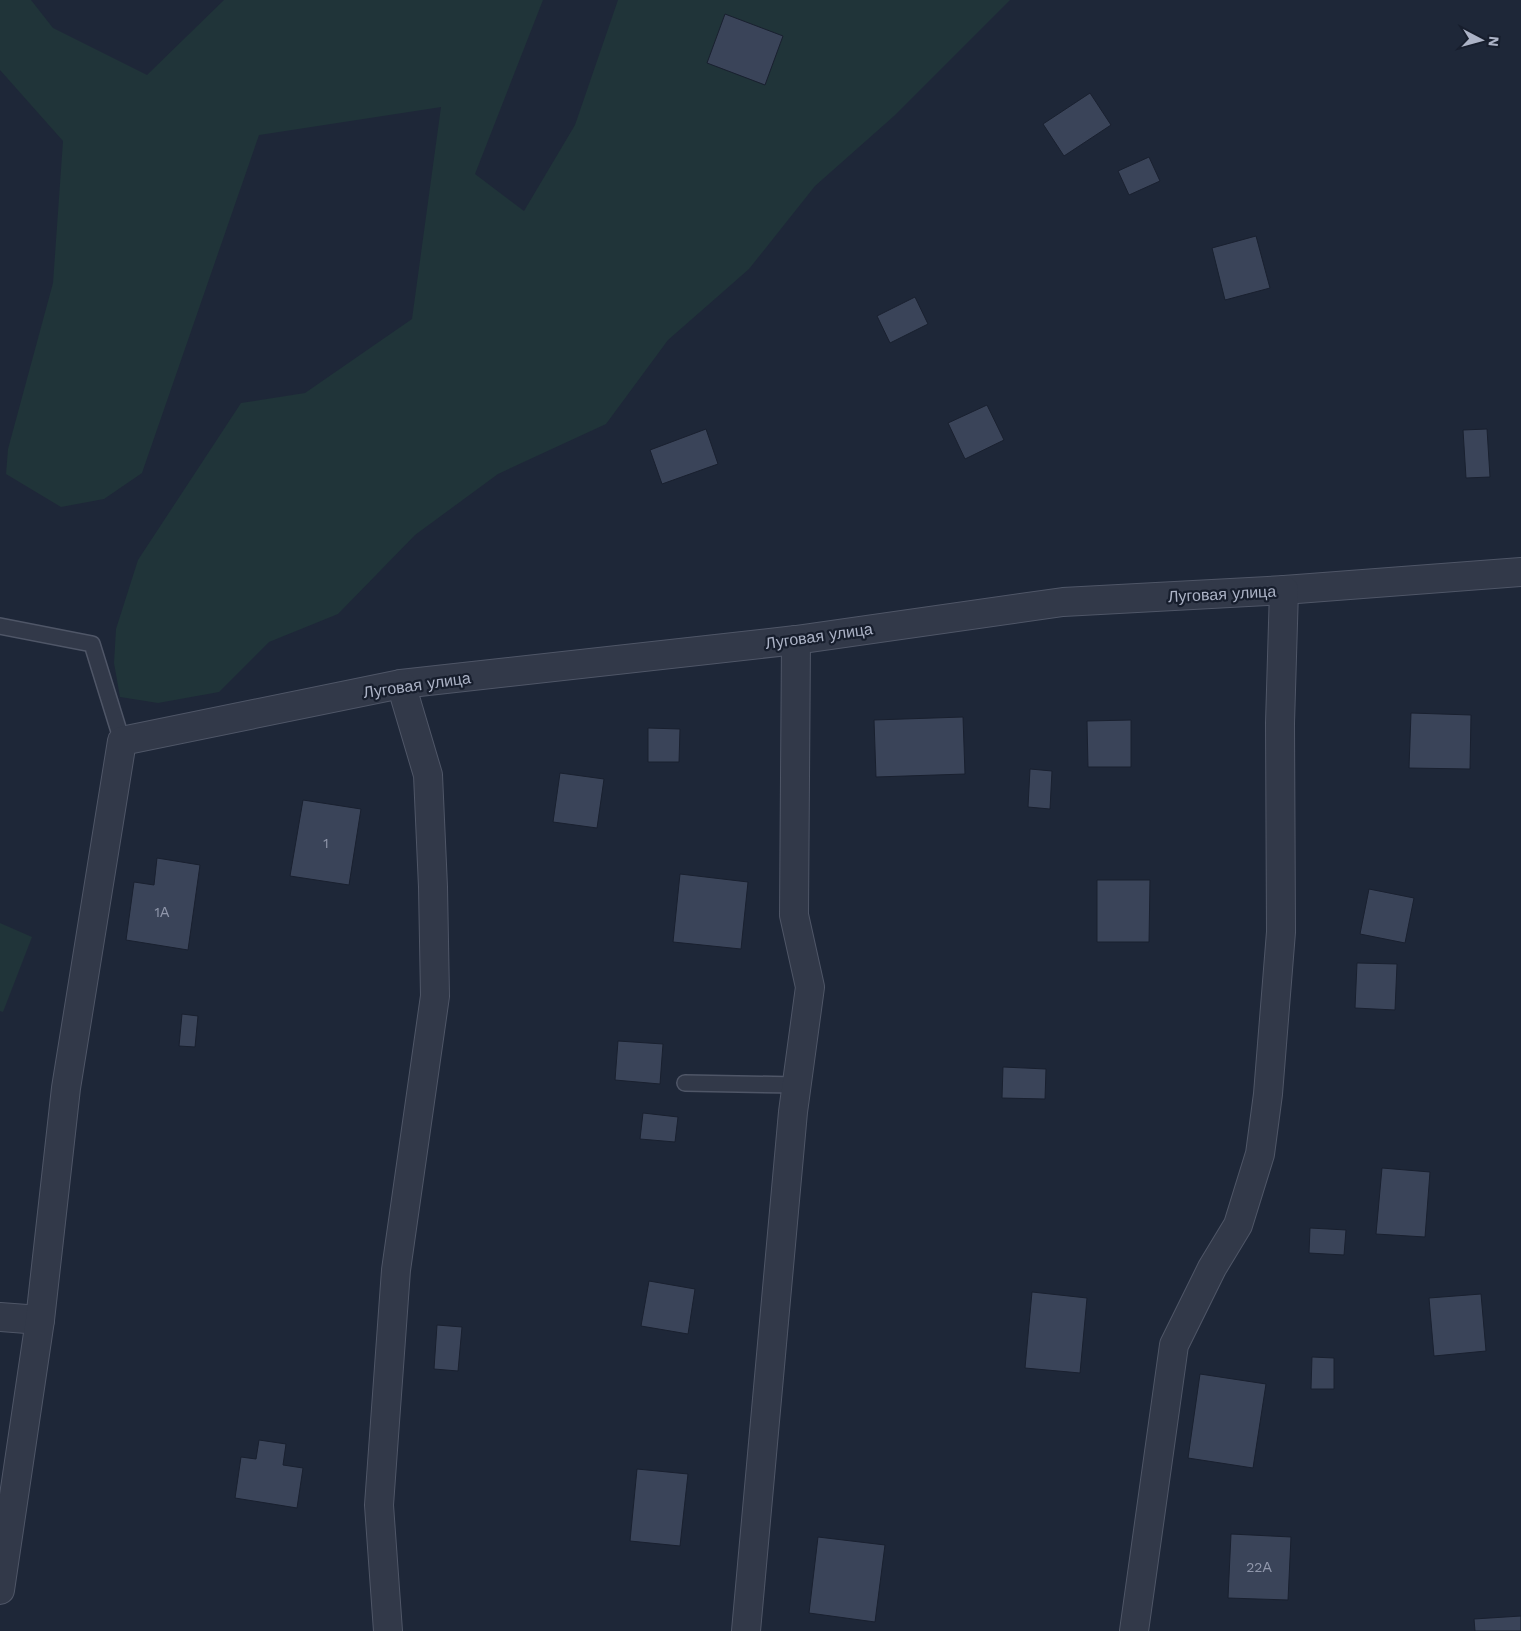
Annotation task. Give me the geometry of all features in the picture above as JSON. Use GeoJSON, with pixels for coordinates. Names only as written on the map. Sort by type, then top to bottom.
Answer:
{"type":"FeatureCollection","features":[{"type":"Feature","properties":{"kind":"street","name":"Луговая улица"},"geometry":{"type":"LineString","coordinates":[[122,741],[402,684],[796,640],[1063,602],[1284,590],[1521,572]]}},
{"type":"Feature","properties":{"kind":"street"},"geometry":{"type":"LineString","coordinates":[[1134,1631],[1174,1345],[1212,1268],[1238,1225],[1262,1145],[1281,932],[1280,723],[1284,590]]}},
{"type":"Feature","properties":{"kind":"street"},"geometry":{"type":"LineString","coordinates":[[746,1631],[797,1085],[810,987],[794,916],[796,640]]}},
{"type":"Feature","properties":{"kind":"street"},"geometry":{"type":"LineString","coordinates":[[388,1631],[379,1505],[395,1290],[435,996],[428,775],[402,684]]}},
{"type":"Feature","properties":{"kind":"street"},"geometry":{"type":"LineString","coordinates":[[0,1590],[40,1320],[66,1088],[122,741]]}},
{"type":"Feature","properties":{"kind":"street"},"geometry":{"type":"LineString","coordinates":[[0,1317],[40,1320]]}},
{"type":"Feature","properties":{"kind":"lane"},"geometry":{"type":"LineString","coordinates":[[0,626],[92,644],[122,741]]}},
{"type":"Feature","properties":{"kind":"lane"},"geometry":{"type":"LineString","coordinates":[[685,1083],[797,1085]]}},
{"type":"Feature","properties":{"kind":"green space"},"geometry":{"type":"Polygon","coordinates":[[[0,0],[31,0],[53,28],[147,75],[224,0],[543,0],[475,174],[524,211],[575,125],[618,0],[1010,0],[894,116],[815,186],[749,269],[668,340],[606,424],[498,474],[415,535],[338,614],[269,642],[219,692],[158,703],[120,697],[114,663],[116,629],[138,560],[241,403],[305,393],[412,319],[441,107],[259,135],[142,473],[104,499],[61,507],[6,474],[8,449],[53,283],[63,141],[0,70],[0,0]]]}},
{"type":"Feature","properties":{"kind":"green space"},"geometry":{"type":"Polygon","coordinates":[[[0,923],[32,937],[3,1012],[0,1011],[0,923]]]}},
{"type":"Feature","properties":{"kind":"building"},"geometry":{"type":"Polygon","coordinates":[[[725,14],[783,36],[765,85],[707,63],[725,14]]]}},
{"type":"Feature","properties":{"kind":"building"},"geometry":{"type":"Polygon","coordinates":[[[1090,93],[1111,125],[1064,156],[1043,124],[1090,93]]]}},
{"type":"Feature","properties":{"kind":"building"},"geometry":{"type":"Polygon","coordinates":[[[1149,157],[1160,181],[1129,195],[1118,171],[1149,157]]]}},
{"type":"Feature","properties":{"kind":"building"},"geometry":{"type":"Polygon","coordinates":[[[1256,236],[1270,288],[1225,300],[1212,248],[1256,236]]]}},
{"type":"Feature","properties":{"kind":"building"},"geometry":{"type":"Polygon","coordinates":[[[915,297],[928,324],[890,343],[877,316],[915,297]]]}},
{"type":"Feature","properties":{"kind":"building"},"geometry":{"type":"Polygon","coordinates":[[[987,405],[1004,440],[965,459],[948,423],[987,405]]]}},
{"type":"Feature","properties":{"kind":"building"},"geometry":{"type":"Polygon","coordinates":[[[706,429],[718,464],[662,484],[650,450],[706,429]]]}},
{"type":"Feature","properties":{"kind":"building"},"geometry":{"type":"Polygon","coordinates":[[[1487,429],[1490,477],[1466,478],[1463,430],[1487,429]]]}},
{"type":"Feature","properties":{"kind":"building"},"geometry":{"type":"Polygon","coordinates":[[[1411,713],[1471,715],[1470,769],[1409,768],[1411,713]]]}},
{"type":"Feature","properties":{"kind":"building"},"geometry":{"type":"Polygon","coordinates":[[[963,717],[965,774],[876,777],[874,720],[963,717]]]}},
{"type":"Feature","properties":{"kind":"building"},"geometry":{"type":"Polygon","coordinates":[[[1131,720],[1131,767],[1088,767],[1087,721],[1131,720]]]}},
{"type":"Feature","properties":{"kind":"building"},"geometry":{"type":"Polygon","coordinates":[[[648,728],[680,729],[679,762],[648,762],[648,728]]]}},
{"type":"Feature","properties":{"kind":"building"},"geometry":{"type":"Polygon","coordinates":[[[1030,769],[1052,771],[1050,809],[1028,807],[1030,769]]]}},
{"type":"Feature","properties":{"kind":"building"},"geometry":{"type":"Polygon","coordinates":[[[560,773],[604,779],[597,828],[553,822],[560,773]]]}},
{"type":"Feature","properties":{"kind":"building"},"geometry":{"type":"Polygon","coordinates":[[[303,800],[361,809],[349,885],[290,876],[303,800]]]}},
{"type":"Feature","properties":{"kind":"building"},"geometry":{"type":"Polygon","coordinates":[[[157,858],[200,865],[188,950],[126,940],[134,882],[154,885],[157,858]]]}},
{"type":"Feature","properties":{"kind":"building"},"geometry":{"type":"Polygon","coordinates":[[[680,874],[748,882],[741,949],[673,942],[680,874]]]}},
{"type":"Feature","properties":{"kind":"building"},"geometry":{"type":"Polygon","coordinates":[[[1097,880],[1150,880],[1149,942],[1097,942],[1097,880]]]}},
{"type":"Feature","properties":{"kind":"building"},"geometry":{"type":"Polygon","coordinates":[[[1369,889],[1414,898],[1405,943],[1360,934],[1369,889]]]}},
{"type":"Feature","properties":{"kind":"building"},"geometry":{"type":"Polygon","coordinates":[[[1357,963],[1397,964],[1395,1010],[1355,1008],[1357,963]]]}},
{"type":"Feature","properties":{"kind":"building"},"geometry":{"type":"Polygon","coordinates":[[[182,1014],[198,1016],[195,1047],[179,1046],[182,1014]]]}},
{"type":"Feature","properties":{"kind":"building"},"geometry":{"type":"Polygon","coordinates":[[[618,1041],[663,1044],[660,1084],[615,1080],[618,1041]]]}},
{"type":"Feature","properties":{"kind":"building"},"geometry":{"type":"Polygon","coordinates":[[[1003,1067],[1046,1069],[1045,1099],[1002,1098],[1003,1067]]]}},
{"type":"Feature","properties":{"kind":"building"},"geometry":{"type":"Polygon","coordinates":[[[643,1113],[678,1117],[675,1142],[640,1139],[643,1113]]]}},
{"type":"Feature","properties":{"kind":"building"},"geometry":{"type":"Polygon","coordinates":[[[1382,1168],[1430,1172],[1425,1237],[1376,1234],[1382,1168]]]}},
{"type":"Feature","properties":{"kind":"building"},"geometry":{"type":"Polygon","coordinates":[[[1310,1228],[1346,1230],[1344,1255],[1309,1253],[1310,1228]]]}},
{"type":"Feature","properties":{"kind":"building"},"geometry":{"type":"Polygon","coordinates":[[[649,1281],[695,1289],[688,1334],[641,1326],[649,1281]]]}},
{"type":"Feature","properties":{"kind":"building"},"geometry":{"type":"Polygon","coordinates":[[[1032,1292],[1087,1298],[1080,1373],[1025,1368],[1032,1292]]]}},
{"type":"Feature","properties":{"kind":"building"},"geometry":{"type":"Polygon","coordinates":[[[1481,1294],[1486,1351],[1434,1356],[1429,1298],[1481,1294]]]}},
{"type":"Feature","properties":{"kind":"building"},"geometry":{"type":"Polygon","coordinates":[[[437,1325],[462,1327],[458,1371],[434,1369],[437,1325]]]}},
{"type":"Feature","properties":{"kind":"building"},"geometry":{"type":"Polygon","coordinates":[[[1312,1357],[1334,1358],[1334,1389],[1311,1389],[1312,1357]]]}},
{"type":"Feature","properties":{"kind":"building"},"geometry":{"type":"Polygon","coordinates":[[[1200,1374],[1266,1384],[1253,1468],[1188,1458],[1200,1374]]]}},
{"type":"Feature","properties":{"kind":"building"},"geometry":{"type":"Polygon","coordinates":[[[259,1440],[286,1444],[283,1465],[303,1468],[297,1508],[235,1498],[241,1457],[256,1459],[259,1440]]]}},
{"type":"Feature","properties":{"kind":"building"},"geometry":{"type":"Polygon","coordinates":[[[637,1469],[688,1474],[680,1546],[630,1541],[637,1469]]]}},
{"type":"Feature","properties":{"kind":"building"},"geometry":{"type":"Polygon","coordinates":[[[1231,1534],[1291,1537],[1288,1600],[1228,1598],[1231,1534]]]}},
{"type":"Feature","properties":{"kind":"building"},"geometry":{"type":"Polygon","coordinates":[[[818,1537],[885,1545],[875,1622],[809,1613],[818,1537]]]}},
{"type":"Feature","properties":{"kind":"building"},"geometry":{"type":"Polygon","coordinates":[[[1521,1616],[1521,1631],[1475,1631],[1474,1619],[1521,1616]]]}}]}
